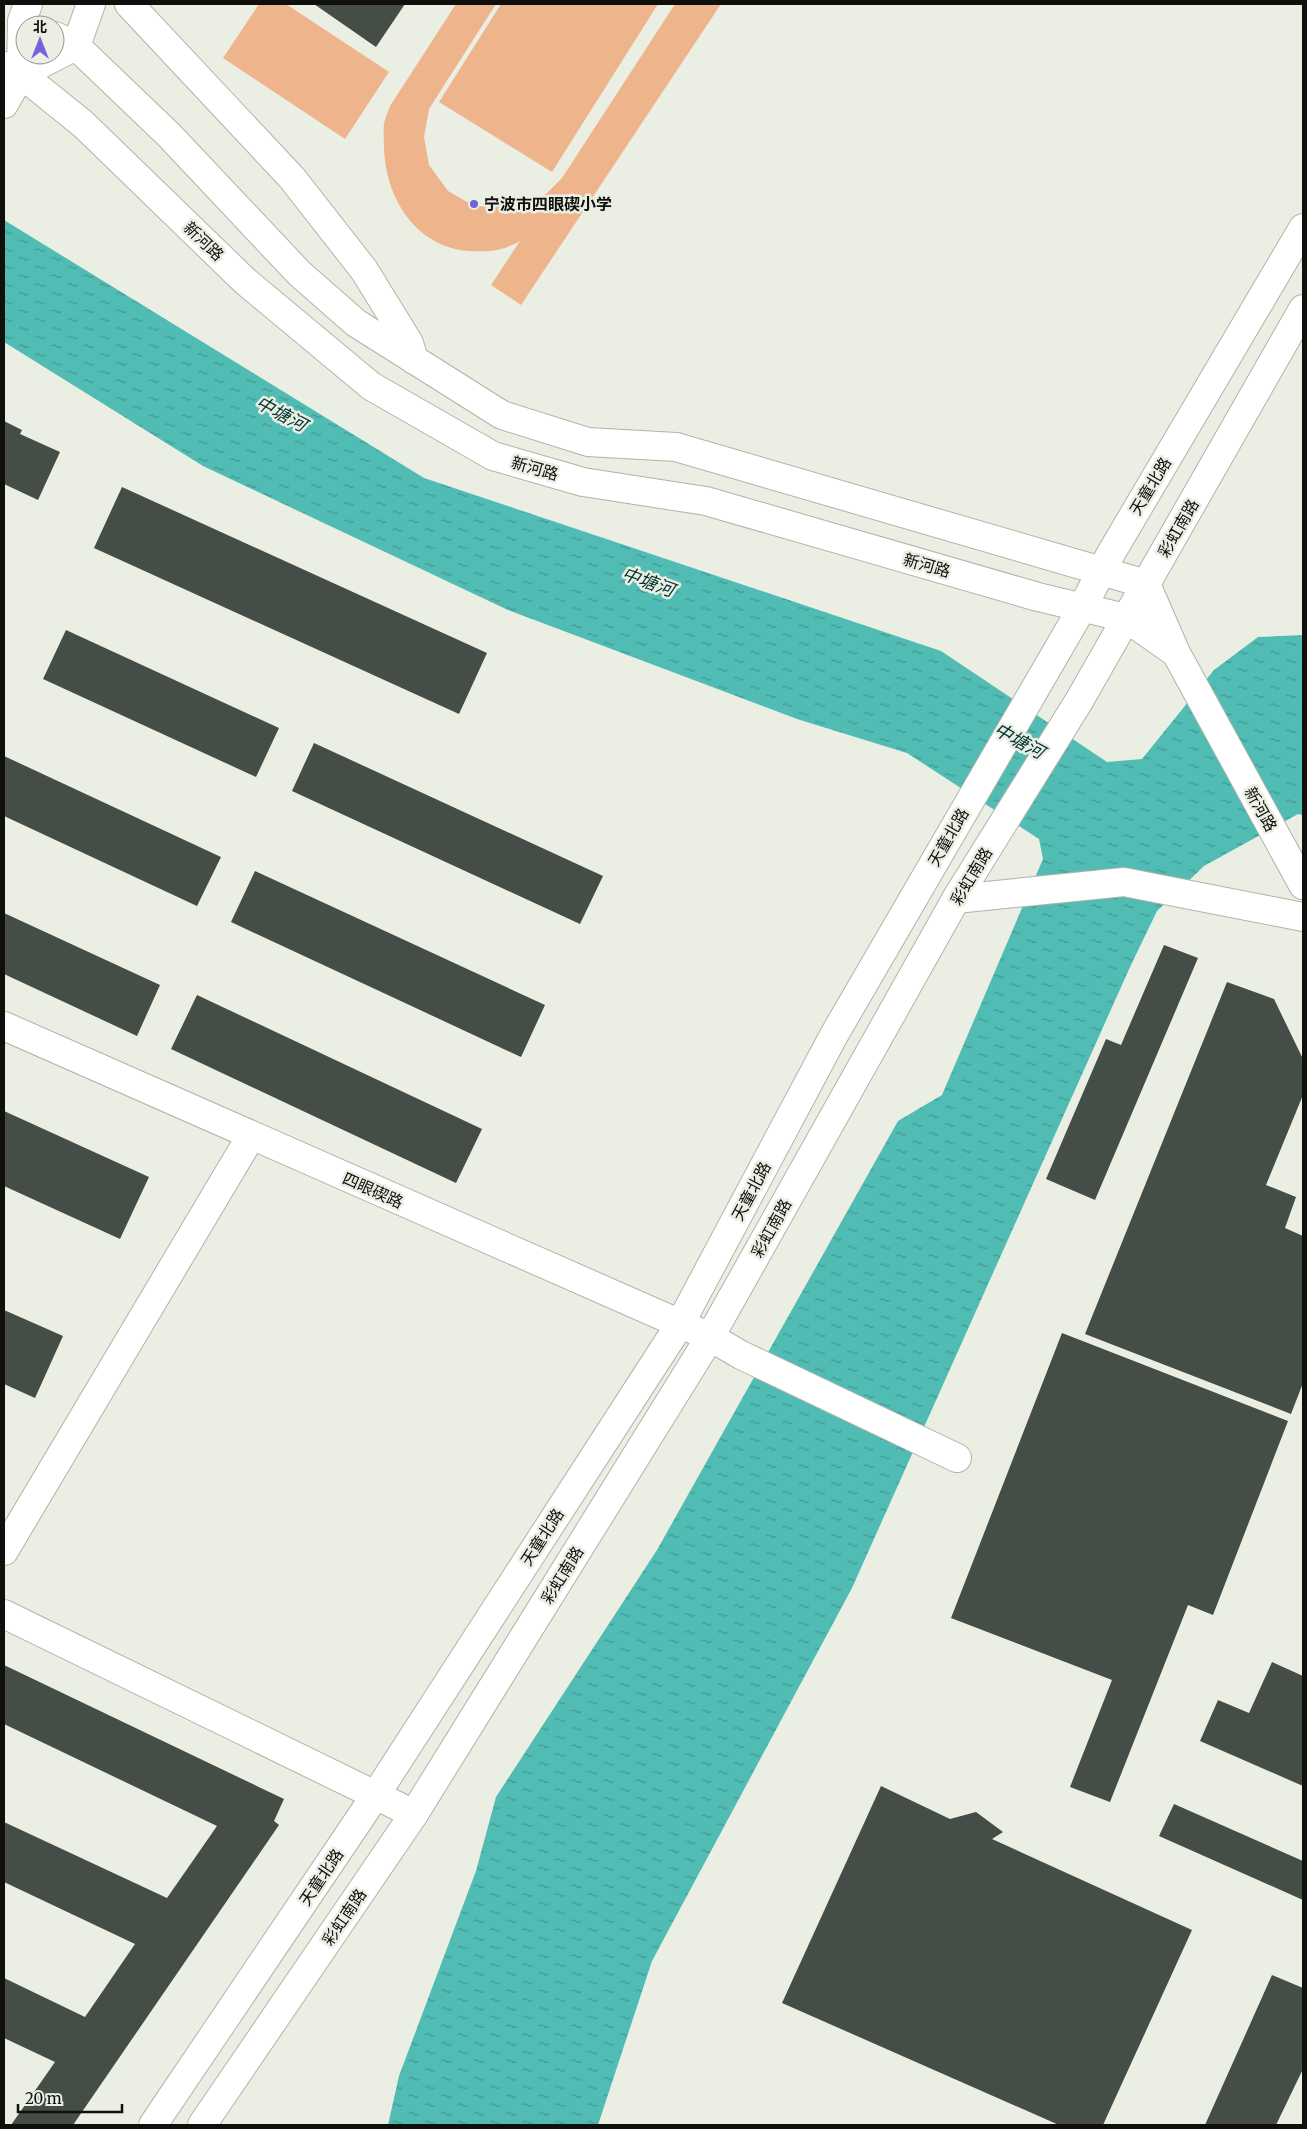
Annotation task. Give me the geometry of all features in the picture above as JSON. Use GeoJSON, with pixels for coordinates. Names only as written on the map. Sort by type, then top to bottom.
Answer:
{"type":"FeatureCollection","features":[{"type":"Feature","properties":{"kind":"main road"},"geometry":{"type":"LineString","coordinates":[[13,70],[66,41],[91,4]]}},
{"type":"Feature","properties":{"kind":"main road"},"geometry":{"type":"LineString","coordinates":[[129,4],[292,178],[364,270],[409,343],[414,360]]}},
{"type":"Feature","properties":{"kind":"main road"},"geometry":{"type":"LineString","coordinates":[[66,41],[169,135],[299,273],[356,323],[502,415],[588,442],[676,447],[1146,584]]}},
{"type":"Feature","properties":{"kind":"main road"},"geometry":{"type":"LineString","coordinates":[[4,104],[15,56]]}},
{"type":"Feature","properties":{"kind":"main road","name":"新河路"},"geometry":{"type":"LineString","coordinates":[[13,70],[83,124],[245,281],[371,386],[493,456],[583,482],[706,501],[906,560],[1082,608],[1126,618],[1176,654]]}},
{"type":"Feature","properties":{"kind":"main road","name":"天童北路"},"geometry":{"type":"LineString","coordinates":[[153,2125],[375,1796],[680,1324],[834,1035],[1303,228]]}},
{"type":"Feature","properties":{"kind":"main road","name":"彩虹南路"},"geometry":{"type":"LineString","coordinates":[[202,2125],[414,1814],[710,1337],[956,899],[1079,700],[1303,309]]}},
{"type":"Feature","properties":{"kind":"main road","name":"新河路"},"geometry":{"type":"LineString","coordinates":[[1146,584],[1176,654],[1303,885]]}},
{"type":"Feature","properties":{"kind":"main road"},"geometry":{"type":"LineString","coordinates":[[956,899],[1124,882],[1303,917]]}},
{"type":"Feature","properties":{"kind":"main road","name":"四眼碶路"},"geometry":{"type":"LineString","coordinates":[[4,1026],[710,1337],[741,1355],[957,1458]]}},
{"type":"Feature","properties":{"kind":"main road"},"geometry":{"type":"LineString","coordinates":[[4,1551],[251,1136]]}},
{"type":"Feature","properties":{"kind":"main road"},"geometry":{"type":"LineString","coordinates":[[4,1614],[414,1814]]}},
{"type":"Feature","properties":{"kind":"shaded area"},"geometry":{"type":"Polygon","coordinates":[[[259,4],[286,4],[389,72],[345,139],[223,58],[259,4]]]}},
{"type":"Feature","properties":{"kind":"shaded area"},"geometry":{"type":"Polygon","coordinates":[[[456,4],[496,4],[429,109],[424,137],[429,165],[448,191],[474,206],[518,207],[546,194],[562,178],[675,4],[721,4],[521,305],[491,285],[520,241],[501,249],[469,251],[450,247],[433,240],[419,230],[397,201],[390,184],[386,166],[384,127],[390,106],[456,4]]]}},
{"type":"Feature","properties":{"kind":"shaded area"},"geometry":{"type":"Polygon","coordinates":[[[501,4],[658,4],[552,172],[439,102],[501,4]]]}},
{"type":"Feature","properties":{"kind":"water","name":"中塘河"},"geometry":{"type":"Polygon","coordinates":[[[4,220],[424,478],[941,651],[1107,762],[1142,759],[1214,670],[1258,637],[1303,635],[1303,815],[1298,814],[1204,866],[1157,911],[1130,967],[852,1588],[652,1961],[598,2125],[388,2125],[399,2076],[476,1871],[496,1797],[657,1550],[898,1121],[942,1095],[1043,859],[1039,839],[907,753],[797,719],[508,610],[203,466],[4,342],[4,220]]]}},
{"type":"Feature","properties":{"kind":"building"},"geometry":{"type":"Polygon","coordinates":[[[314,4],[405,4],[376,47],[314,4]]]}},
{"type":"Feature","properties":{"kind":"building"},"geometry":{"type":"Polygon","coordinates":[[[4,421],[22,430],[20,434],[60,452],[38,500],[4,484],[4,421]]]}},
{"type":"Feature","properties":{"kind":"building"},"geometry":{"type":"Polygon","coordinates":[[[122,487],[487,653],[459,714],[94,548],[122,487]]]}},
{"type":"Feature","properties":{"kind":"building"},"geometry":{"type":"Polygon","coordinates":[[[66,630],[279,728],[256,777],[43,679],[66,630]]]}},
{"type":"Feature","properties":{"kind":"building"},"geometry":{"type":"Polygon","coordinates":[[[314,743],[603,876],[580,924],[292,791],[314,743]]]}},
{"type":"Feature","properties":{"kind":"building"},"geometry":{"type":"Polygon","coordinates":[[[4,756],[221,857],[197,906],[4,816],[4,756]]]}},
{"type":"Feature","properties":{"kind":"building"},"geometry":{"type":"Polygon","coordinates":[[[255,871],[545,1005],[521,1057],[231,922],[255,871]]]}},
{"type":"Feature","properties":{"kind":"building"},"geometry":{"type":"Polygon","coordinates":[[[4,913],[160,985],[137,1036],[4,974],[4,913]]]}},
{"type":"Feature","properties":{"kind":"building"},"geometry":{"type":"Polygon","coordinates":[[[1164,945],[1198,958],[1095,1200],[1046,1179],[1106,1039],[1121,1045],[1164,945]]]}},
{"type":"Feature","properties":{"kind":"building"},"geometry":{"type":"Polygon","coordinates":[[[1227,982],[1274,999],[1303,1059],[1303,1095],[1266,1185],[1296,1197],[1285,1228],[1303,1236],[1303,1383],[1291,1414],[1085,1334],[1227,982]]]}},
{"type":"Feature","properties":{"kind":"building"},"geometry":{"type":"Polygon","coordinates":[[[197,995],[482,1129],[456,1183],[171,1049],[197,995]]]}},
{"type":"Feature","properties":{"kind":"building"},"geometry":{"type":"Polygon","coordinates":[[[4,1111],[149,1177],[120,1239],[4,1186],[4,1111]]]}},
{"type":"Feature","properties":{"kind":"building"},"geometry":{"type":"Polygon","coordinates":[[[4,1310],[63,1336],[35,1398],[4,1384],[4,1310]]]}},
{"type":"Feature","properties":{"kind":"building"},"geometry":{"type":"Polygon","coordinates":[[[1062,1333],[1288,1421],[1213,1615],[1188,1605],[1110,1802],[1070,1787],[1112,1680],[951,1618],[1062,1333]]]}},
{"type":"Feature","properties":{"kind":"building"},"geometry":{"type":"Polygon","coordinates":[[[1272,1662],[1303,1676],[1303,1786],[1200,1741],[1218,1700],[1249,1713],[1272,1662]]]}},
{"type":"Feature","properties":{"kind":"building"},"geometry":{"type":"Polygon","coordinates":[[[4,1665],[284,1799],[274,1821],[279,1825],[73,2125],[11,2125],[55,2062],[4,2038],[4,1978],[85,2017],[135,1944],[4,1882],[4,1822],[167,1898],[217,1826],[4,1724],[4,1665]]]}},
{"type":"Feature","properties":{"kind":"building"},"geometry":{"type":"Polygon","coordinates":[[[881,1786],[950,1819],[976,1812],[1003,1832],[992,1839],[1192,1930],[1103,2125],[1059,2125],[782,2003],[881,1786]]]}},
{"type":"Feature","properties":{"kind":"building"},"geometry":{"type":"Polygon","coordinates":[[[1174,1804],[1303,1861],[1303,1900],[1159,1836],[1174,1804]]]}},
{"type":"Feature","properties":{"kind":"building"},"geometry":{"type":"Polygon","coordinates":[[[1272,1975],[1303,1988],[1303,2069],[1276,2125],[1205,2125],[1272,1975]]]}},
{"type":"Feature","properties":{"kind":"place","name":"宁波市四眼碶小学"},"geometry":{"type":"Point","coordinates":[474,204]}}]}
